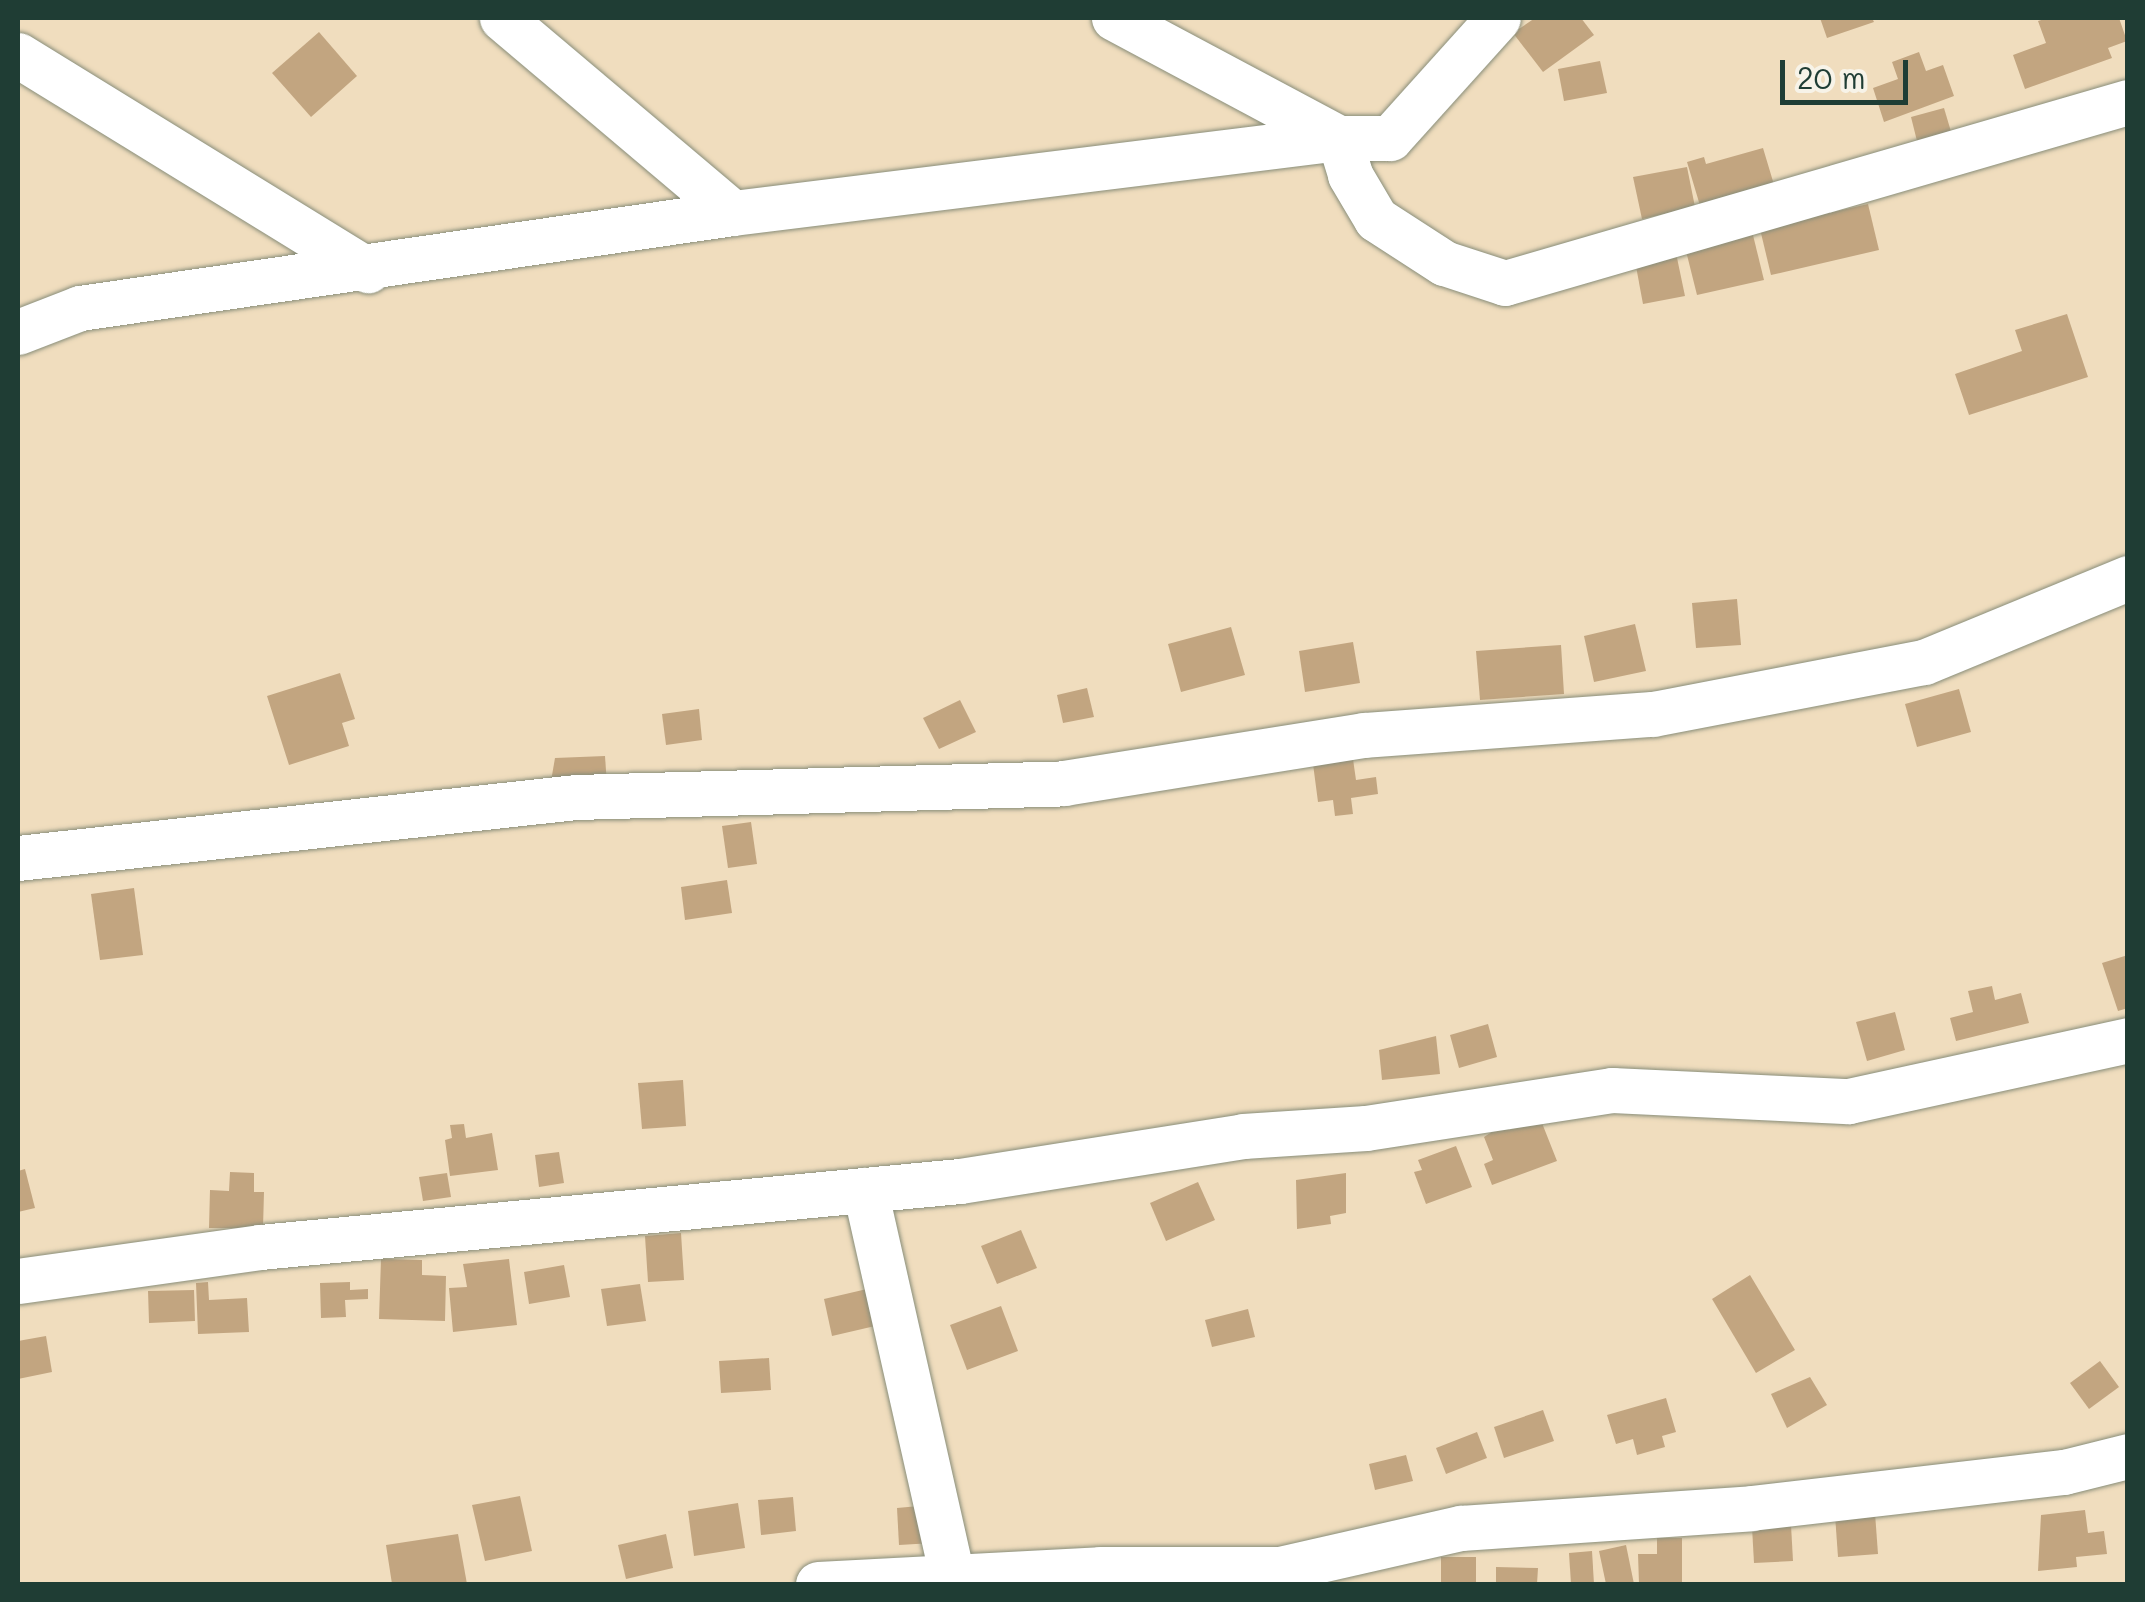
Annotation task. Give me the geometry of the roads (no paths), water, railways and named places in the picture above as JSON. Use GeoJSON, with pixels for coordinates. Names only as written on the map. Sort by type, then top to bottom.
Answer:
{"type":"FeatureCollection","features":[{"type":"Feature","properties":{"kind":"street"},"geometry":{"type":"LineString","coordinates":[[502,18],[733,213]]}},
{"type":"Feature","properties":{"kind":"street"},"geometry":{"type":"LineString","coordinates":[[1114,18],[1339,138],[1376,218],[1444,263],[1506,282],[2128,102]]}},
{"type":"Feature","properties":{"kind":"street"},"geometry":{"type":"LineString","coordinates":[[18,332],[80,308],[368,270],[733,213],[1339,138],[1390,138],[1498,18]]}},
{"type":"Feature","properties":{"kind":"street"},"geometry":{"type":"LineString","coordinates":[[18,55],[368,270]]}},
{"type":"Feature","properties":{"kind":"street"},"geometry":{"type":"LineString","coordinates":[[18,858],[576,796],[1064,783],[1364,736],[1652,714],[1924,662],[2128,578]]}},
{"type":"Feature","properties":{"kind":"street"},"geometry":{"type":"LineString","coordinates":[[18,1281],[260,1247],[865,1190],[1612,1090],[1849,1101],[2128,1040]]}},
{"type":"Feature","properties":{"kind":"street"},"geometry":{"type":"LineString","coordinates":[[865,1190],[953,1580]]}},
{"type":"Feature","properties":{"kind":"street"},"geometry":{"type":"LineString","coordinates":[[818,1584],[1280,1569],[1461,1528],[1751,1508],[2064,1472],[2128,1456]]}}]}
